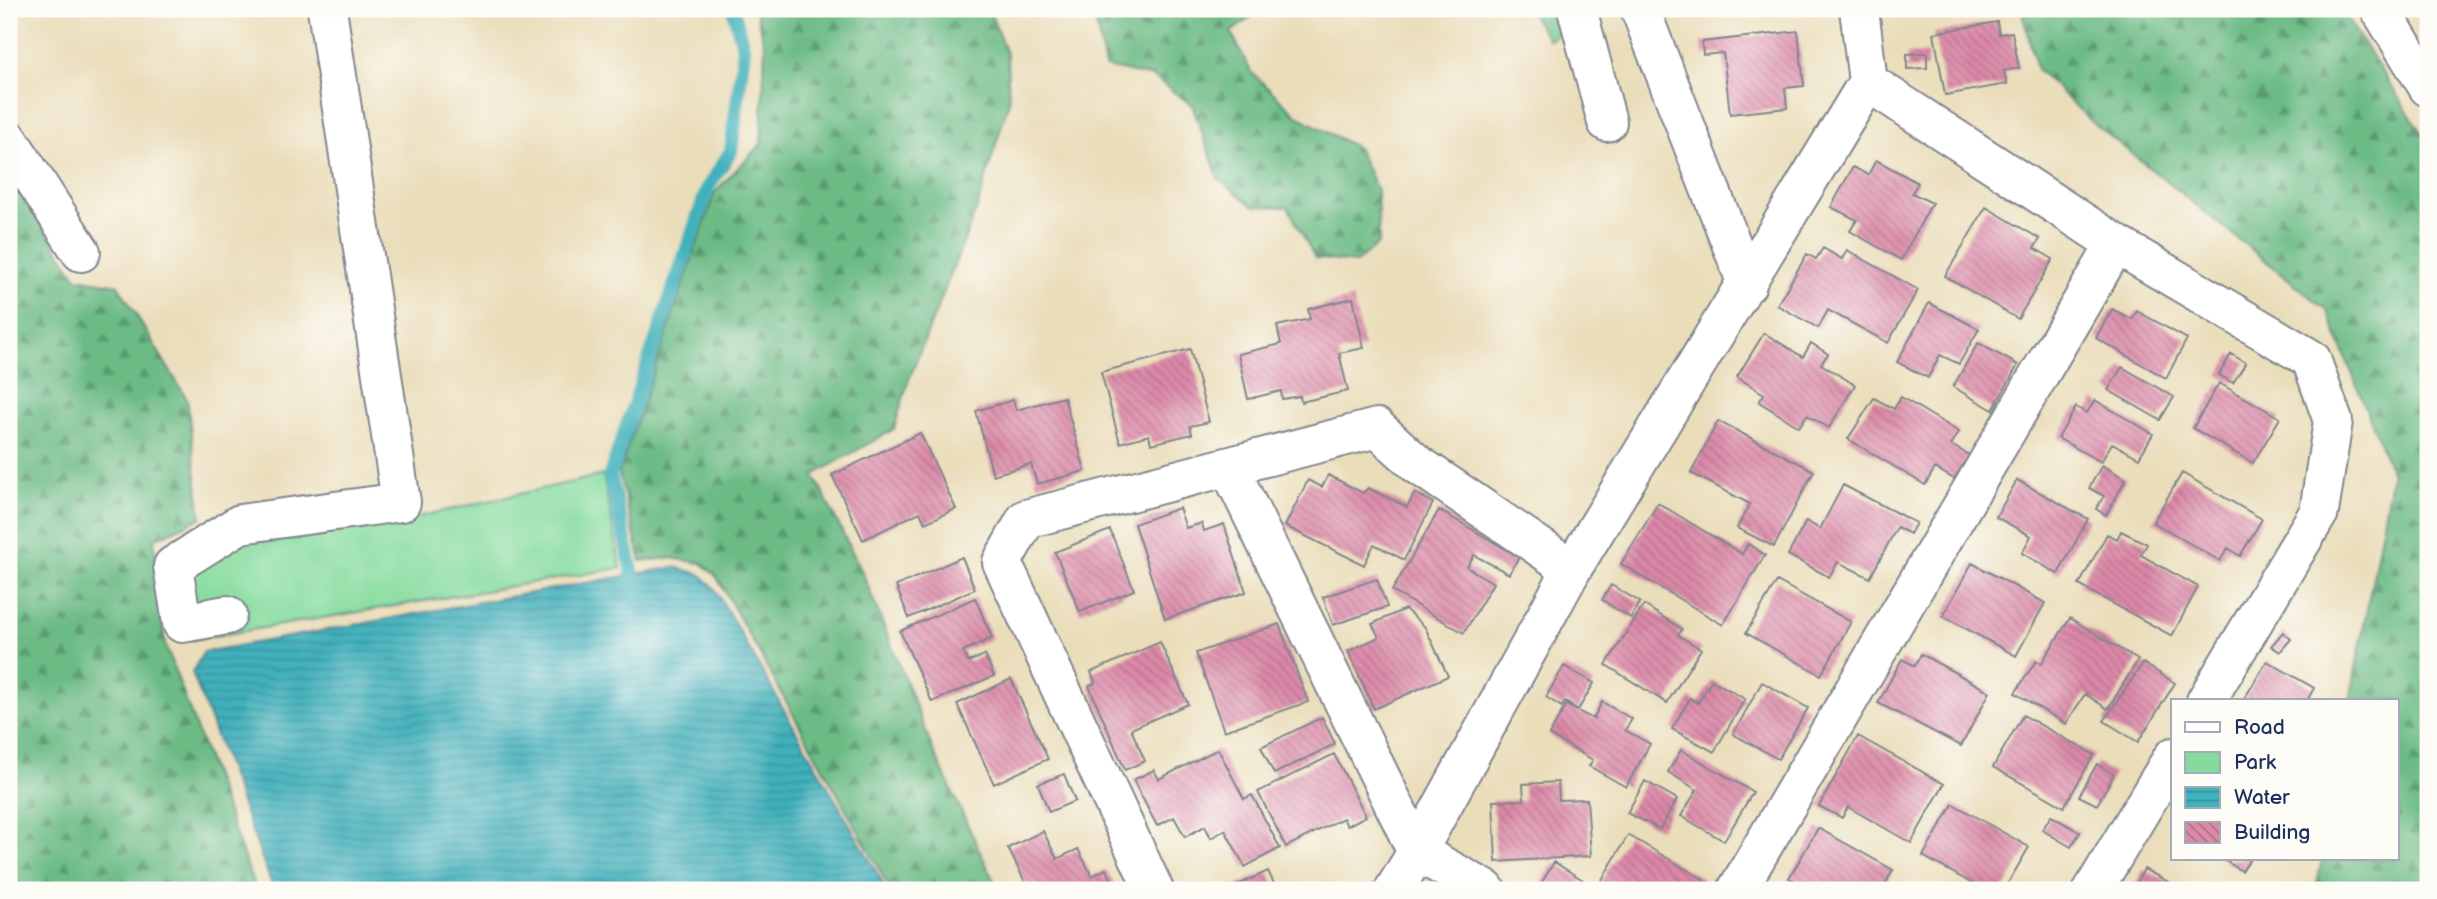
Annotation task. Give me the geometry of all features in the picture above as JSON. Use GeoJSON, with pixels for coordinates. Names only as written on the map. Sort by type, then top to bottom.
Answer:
{"type":"FeatureCollection","features":[{"type":"Feature","properties":{"kind":"street"},"geometry":{"type":"LineString","coordinates":[[227,615],[182,623],[173,566],[240,524],[401,502],[327,9]]}},
{"type":"Feature","properties":{"kind":"street"},"geometry":{"type":"LineString","coordinates":[[1577,9],[1607,122]]}},
{"type":"Feature","properties":{"kind":"street"},"geometry":{"type":"LineString","coordinates":[[1640,9],[1747,284]]}},
{"type":"Feature","properties":{"kind":"street"},"geometry":{"type":"LineString","coordinates":[[1394,890],[1572,569],[1868,82],[1859,9]]}},
{"type":"Feature","properties":{"kind":"street"},"geometry":{"type":"LineString","coordinates":[[2380,9],[2428,87]]}},
{"type":"Feature","properties":{"kind":"street"},"geometry":{"type":"LineString","coordinates":[[1868,82],[2116,244],[2311,359],[2333,421],[2319,512],[2207,699]]}},
{"type":"Feature","properties":{"kind":"street"},"geometry":{"type":"LineString","coordinates":[[9,140],[82,252]]}},
{"type":"Feature","properties":{"kind":"street"},"geometry":{"type":"LineString","coordinates":[[1737,890],[2116,244]]}},
{"type":"Feature","properties":{"kind":"street"},"geometry":{"type":"LineString","coordinates":[[1154,890],[1002,562],[1026,519],[1377,428],[1417,464],[1572,569]]}},
{"type":"Feature","properties":{"kind":"street"},"geometry":{"type":"LineString","coordinates":[[1229,467],[1417,852],[1486,890]]}},
{"type":"Feature","properties":{"kind":"street"},"geometry":{"type":"LineString","coordinates":[[2093,890],[2171,760]]}},
{"type":"Feature","properties":{"kind":"green space"},"geometry":{"type":"Polygon","coordinates":[[[755,9],[989,9],[1007,56],[1009,101],[977,208],[908,382],[894,429],[814,475],[863,574],[933,750],[998,890],[891,890],[716,576],[702,563],[671,558],[641,561],[619,473],[715,192],[761,144],[765,47],[755,9]]]}},
{"type":"Feature","properties":{"kind":"green space"},"geometry":{"type":"Polygon","coordinates":[[[1093,9],[1262,9],[1231,32],[1251,72],[1299,117],[1357,148],[1377,190],[1379,243],[1356,263],[1315,258],[1288,207],[1253,206],[1219,179],[1192,105],[1153,77],[1105,67],[1093,9]]]}},
{"type":"Feature","properties":{"kind":"green space"},"geometry":{"type":"Polygon","coordinates":[[[1528,9],[1566,9],[1568,28],[1549,40],[1528,9]]]}},
{"type":"Feature","properties":{"kind":"green space"},"geometry":{"type":"Polygon","coordinates":[[[2021,9],[2341,9],[2428,143],[2428,890],[2316,890],[2322,860],[2398,860],[2398,699],[2350,699],[2392,474],[2327,310],[2091,121],[2037,69],[2021,9]]]}},
{"type":"Feature","properties":{"kind":"green space"},"geometry":{"type":"Polygon","coordinates":[[[9,176],[77,278],[118,285],[187,399],[201,518],[154,539],[165,644],[256,890],[9,890],[9,176]]]}},
{"type":"Feature","properties":{"kind":"green space"},"geometry":{"type":"Polygon","coordinates":[[[603,475],[621,568],[191,640],[191,572],[238,540],[413,518],[603,475]]]}},
{"type":"Feature","properties":{"kind":"water"},"geometry":{"type":"Polygon","coordinates":[[[674,567],[700,574],[715,589],[887,890],[274,890],[192,672],[204,652],[674,567]]]}},
{"type":"Feature","properties":{"kind":"building"},"geometry":{"type":"Polygon","coordinates":[[[1997,22],[1999,34],[2012,32],[2019,68],[2004,71],[2007,84],[1945,95],[1934,33],[1997,22]]]}},
{"type":"Feature","properties":{"kind":"building"},"geometry":{"type":"Polygon","coordinates":[[[1798,31],[1804,86],[1785,88],[1787,108],[1730,114],[1723,53],[1703,55],[1702,42],[1798,31]]]}},
{"type":"Feature","properties":{"kind":"building"},"geometry":{"type":"Polygon","coordinates":[[[1927,53],[1927,68],[1907,69],[1907,54],[1927,53]]]}},
{"type":"Feature","properties":{"kind":"building"},"geometry":{"type":"Polygon","coordinates":[[[1876,160],[1918,183],[1912,193],[1932,203],[1901,260],[1850,231],[1857,220],[1831,207],[1853,167],[1868,175],[1876,160]]]}},
{"type":"Feature","properties":{"kind":"building"},"geometry":{"type":"Polygon","coordinates":[[[1986,207],[2040,239],[2034,248],[2053,259],[2018,319],[1945,276],[1986,207]]]}},
{"type":"Feature","properties":{"kind":"building"},"geometry":{"type":"Polygon","coordinates":[[[1823,248],[1842,259],[1847,250],[1918,290],[1888,343],[1828,310],[1818,328],[1777,305],[1807,254],[1816,259],[1823,248]]]}},
{"type":"Feature","properties":{"kind":"building"},"geometry":{"type":"Polygon","coordinates":[[[1353,298],[1364,348],[1339,353],[1348,391],[1301,402],[1300,396],[1282,399],[1281,391],[1248,399],[1238,354],[1281,344],[1277,326],[1310,319],[1308,309],[1353,298]]]}},
{"type":"Feature","properties":{"kind":"building"},"geometry":{"type":"Polygon","coordinates":[[[1929,303],[1979,329],[1959,364],[1940,355],[1928,378],[1897,362],[1929,303]]]}},
{"type":"Feature","properties":{"kind":"building"},"geometry":{"type":"Polygon","coordinates":[[[2112,309],[2132,319],[2137,311],[2187,339],[2166,378],[2096,338],[2112,309]]]}},
{"type":"Feature","properties":{"kind":"building"},"geometry":{"type":"Polygon","coordinates":[[[1764,333],[1803,357],[1811,343],[1828,354],[1821,364],[1855,385],[1829,428],[1807,415],[1799,427],[1759,402],[1764,394],[1737,377],[1764,333]]]}},
{"type":"Feature","properties":{"kind":"building"},"geometry":{"type":"Polygon","coordinates":[[[1978,343],[2018,365],[1993,410],[1953,387],[1978,343]]]}},
{"type":"Feature","properties":{"kind":"building"},"geometry":{"type":"Polygon","coordinates":[[[1190,349],[1209,422],[1190,426],[1192,434],[1151,444],[1149,435],[1120,443],[1101,372],[1190,349]]]}},
{"type":"Feature","properties":{"kind":"building"},"geometry":{"type":"Polygon","coordinates":[[[2231,354],[2246,363],[2233,383],[2219,375],[2231,354]]]}},
{"type":"Feature","properties":{"kind":"building"},"geometry":{"type":"Polygon","coordinates":[[[2122,367],[2174,397],[2160,420],[2108,390],[2122,367]]]}},
{"type":"Feature","properties":{"kind":"building"},"geometry":{"type":"Polygon","coordinates":[[[2219,383],[2280,418],[2253,463],[2193,428],[2219,383]]]}},
{"type":"Feature","properties":{"kind":"building"},"geometry":{"type":"Polygon","coordinates":[[[1064,397],[1085,471],[1037,484],[1031,464],[993,475],[976,411],[1013,400],[1016,410],[1064,397]]]}},
{"type":"Feature","properties":{"kind":"building"},"geometry":{"type":"Polygon","coordinates":[[[1901,397],[1959,432],[1951,445],[1969,455],[1954,479],[1935,468],[1925,485],[1848,439],[1874,398],[1894,409],[1901,397]]]}},
{"type":"Feature","properties":{"kind":"building"},"geometry":{"type":"Polygon","coordinates":[[[2095,400],[2153,434],[2139,458],[2112,443],[2101,462],[2058,438],[2076,407],[2087,413],[2095,400]]]}},
{"type":"Feature","properties":{"kind":"building"},"geometry":{"type":"Polygon","coordinates":[[[1718,421],[1814,471],[1774,547],[1737,528],[1750,504],[1691,473],[1718,421]]]}},
{"type":"Feature","properties":{"kind":"building"},"geometry":{"type":"Polygon","coordinates":[[[920,433],[956,509],[925,523],[920,512],[863,540],[832,475],[920,433]]]}},
{"type":"Feature","properties":{"kind":"building"},"geometry":{"type":"Polygon","coordinates":[[[2102,465],[2126,479],[2106,515],[2096,509],[2104,496],[2089,488],[2102,465]]]}},
{"type":"Feature","properties":{"kind":"building"},"geometry":{"type":"Polygon","coordinates":[[[2182,473],[2262,519],[2240,556],[2228,548],[2220,561],[2153,522],[2182,473]]]}},
{"type":"Feature","properties":{"kind":"building"},"geometry":{"type":"Polygon","coordinates":[[[1328,475],[1363,493],[1368,488],[1407,507],[1415,493],[1433,503],[1404,560],[1374,544],[1364,565],[1285,526],[1308,480],[1322,487],[1328,475]]]}},
{"type":"Feature","properties":{"kind":"building"},"geometry":{"type":"Polygon","coordinates":[[[2017,480],[2088,519],[2058,574],[2022,553],[2031,536],[1996,517],[2017,480]]]}},
{"type":"Feature","properties":{"kind":"building"},"geometry":{"type":"Polygon","coordinates":[[[1843,485],[1916,523],[1910,534],[1897,527],[1870,578],[1838,562],[1829,577],[1788,555],[1806,521],[1820,529],[1843,485]]]}},
{"type":"Feature","properties":{"kind":"building"},"geometry":{"type":"Polygon","coordinates":[[[1658,503],[1742,554],[1748,544],[1765,555],[1723,625],[1621,564],[1658,503]]]}},
{"type":"Feature","properties":{"kind":"building"},"geometry":{"type":"Polygon","coordinates":[[[1179,508],[1186,528],[1202,523],[1204,531],[1224,524],[1246,592],[1165,619],[1134,524],[1179,508]]]}},
{"type":"Feature","properties":{"kind":"building"},"geometry":{"type":"Polygon","coordinates":[[[1439,510],[1519,557],[1509,574],[1474,555],[1467,567],[1493,583],[1464,633],[1392,591],[1439,510]]]}},
{"type":"Feature","properties":{"kind":"building"},"geometry":{"type":"Polygon","coordinates":[[[1110,530],[1134,590],[1080,612],[1055,552],[1110,530]]]}},
{"type":"Feature","properties":{"kind":"building"},"geometry":{"type":"Polygon","coordinates":[[[2121,531],[2147,544],[2141,555],[2198,587],[2172,636],[2079,585],[2107,534],[2117,539],[2121,531]]]}},
{"type":"Feature","properties":{"kind":"building"},"geometry":{"type":"Polygon","coordinates":[[[962,557],[975,589],[909,618],[896,586],[962,557]]]}},
{"type":"Feature","properties":{"kind":"building"},"geometry":{"type":"Polygon","coordinates":[[[1972,563],[2045,603],[2016,656],[1943,616],[1972,563]]]}},
{"type":"Feature","properties":{"kind":"building"},"geometry":{"type":"Polygon","coordinates":[[[1377,579],[1387,607],[1333,625],[1323,597],[1377,579]]]}},
{"type":"Feature","properties":{"kind":"building"},"geometry":{"type":"Polygon","coordinates":[[[1777,581],[1851,622],[1821,675],[1746,633],[1777,581]]]}},
{"type":"Feature","properties":{"kind":"building"},"geometry":{"type":"Polygon","coordinates":[[[1611,585],[1640,602],[1631,618],[1602,600],[1611,585]]]}},
{"type":"Feature","properties":{"kind":"building"},"geometry":{"type":"Polygon","coordinates":[[[975,598],[992,638],[963,651],[968,662],[985,655],[994,676],[932,702],[900,631],[975,598]]]}},
{"type":"Feature","properties":{"kind":"building"},"geometry":{"type":"Polygon","coordinates":[[[1644,605],[1682,629],[1678,635],[1701,649],[1667,703],[1606,665],[1644,605]]]}},
{"type":"Feature","properties":{"kind":"building"},"geometry":{"type":"Polygon","coordinates":[[[1405,609],[1425,627],[1448,676],[1374,709],[1348,651],[1379,637],[1372,624],[1405,609]]]}},
{"type":"Feature","properties":{"kind":"building"},"geometry":{"type":"Polygon","coordinates":[[[2070,618],[2138,660],[2108,709],[2085,694],[2066,724],[2015,693],[2036,661],[2041,664],[2070,618]]]}},
{"type":"Feature","properties":{"kind":"building"},"geometry":{"type":"Polygon","coordinates":[[[1279,624],[1308,702],[1224,731],[1196,653],[1279,624]]]}},
{"type":"Feature","properties":{"kind":"building"},"geometry":{"type":"Polygon","coordinates":[[[2283,632],[2291,639],[2280,652],[2271,646],[2283,632]]]}},
{"type":"Feature","properties":{"kind":"building"},"geometry":{"type":"Polygon","coordinates":[[[1160,642],[1188,704],[1131,729],[1145,761],[1125,770],[1089,686],[1095,683],[1091,672],[1160,642]]]}},
{"type":"Feature","properties":{"kind":"building"},"geometry":{"type":"Polygon","coordinates":[[[1921,654],[1990,692],[1961,746],[1878,703],[1902,659],[1915,666],[1921,654]]]}},
{"type":"Feature","properties":{"kind":"building"},"geometry":{"type":"Polygon","coordinates":[[[2267,661],[2314,688],[2308,699],[2244,699],[2267,661]]]}},
{"type":"Feature","properties":{"kind":"building"},"geometry":{"type":"Polygon","coordinates":[[[2143,663],[2175,683],[2138,742],[2104,721],[2143,663]]]}},
{"type":"Feature","properties":{"kind":"building"},"geometry":{"type":"Polygon","coordinates":[[[1564,666],[1594,683],[1578,710],[1565,702],[1562,707],[1546,697],[1564,666]]]}},
{"type":"Feature","properties":{"kind":"building"},"geometry":{"type":"Polygon","coordinates":[[[1011,679],[1048,759],[994,784],[957,704],[1011,679]]]}},
{"type":"Feature","properties":{"kind":"building"},"geometry":{"type":"Polygon","coordinates":[[[1712,680],[1745,699],[1714,752],[1672,729],[1690,698],[1698,703],[1712,680]]]}},
{"type":"Feature","properties":{"kind":"building"},"geometry":{"type":"Polygon","coordinates":[[[1762,682],[1808,708],[1778,759],[1733,734],[1762,682]]]}},
{"type":"Feature","properties":{"kind":"building"},"geometry":{"type":"Polygon","coordinates":[[[1602,702],[1632,719],[1625,730],[1650,744],[1626,787],[1589,766],[1593,760],[1549,735],[1566,705],[1593,719],[1602,702]]]}},
{"type":"Feature","properties":{"kind":"building"},"geometry":{"type":"Polygon","coordinates":[[[2023,715],[2094,755],[2064,807],[1993,767],[2023,715]]]}},
{"type":"Feature","properties":{"kind":"building"},"geometry":{"type":"Polygon","coordinates":[[[1322,717],[1335,744],[1274,774],[1261,747],[1322,717]]]}},
{"type":"Feature","properties":{"kind":"building"},"geometry":{"type":"Polygon","coordinates":[[[1858,736],[1944,784],[1911,843],[1848,807],[1842,818],[1819,806],[1858,736]]]}},
{"type":"Feature","properties":{"kind":"building"},"geometry":{"type":"Polygon","coordinates":[[[1218,749],[1244,799],[1252,795],[1280,848],[1245,867],[1225,830],[1211,838],[1205,826],[1185,837],[1174,817],[1157,826],[1133,780],[1154,770],[1159,779],[1218,749]]]}},
{"type":"Feature","properties":{"kind":"building"},"geometry":{"type":"Polygon","coordinates":[[[1681,750],[1753,792],[1724,841],[1681,816],[1697,790],[1668,772],[1681,750]]]}},
{"type":"Feature","properties":{"kind":"building"},"geometry":{"type":"Polygon","coordinates":[[[1334,754],[1366,816],[1347,826],[1343,818],[1286,847],[1258,792],[1334,754]]]}},
{"type":"Feature","properties":{"kind":"building"},"geometry":{"type":"Polygon","coordinates":[[[2097,764],[2114,774],[2097,805],[2079,796],[2097,764]]]}},
{"type":"Feature","properties":{"kind":"building"},"geometry":{"type":"Polygon","coordinates":[[[1064,774],[1075,801],[1049,812],[1038,784],[1064,774]]]}},
{"type":"Feature","properties":{"kind":"building"},"geometry":{"type":"Polygon","coordinates":[[[1645,781],[1677,799],[1660,829],[1627,813],[1645,781]]]}},
{"type":"Feature","properties":{"kind":"building"},"geometry":{"type":"Polygon","coordinates":[[[1558,782],[1559,800],[1587,799],[1591,856],[1496,862],[1493,801],[1524,800],[1523,784],[1558,782]]]}},
{"type":"Feature","properties":{"kind":"building"},"geometry":{"type":"Polygon","coordinates":[[[1953,804],[2029,847],[2004,890],[1984,890],[1923,856],[1953,804]]]}},
{"type":"Feature","properties":{"kind":"building"},"geometry":{"type":"Polygon","coordinates":[[[2051,816],[2080,832],[2071,847],[2042,830],[2051,816]]]}},
{"type":"Feature","properties":{"kind":"building"},"geometry":{"type":"Polygon","coordinates":[[[1818,828],[1893,870],[1882,890],[1812,890],[1789,878],[1818,828]]]}},
{"type":"Feature","properties":{"kind":"building"},"geometry":{"type":"Polygon","coordinates":[[[1043,831],[1057,859],[1078,849],[1092,876],[1106,869],[1117,890],[1029,890],[1008,848],[1043,831]]]}},
{"type":"Feature","properties":{"kind":"building"},"geometry":{"type":"Polygon","coordinates":[[[1628,835],[1703,879],[1697,890],[1596,890],[1628,835]]]}},
{"type":"Feature","properties":{"kind":"building"},"geometry":{"type":"Polygon","coordinates":[[[2224,860],[2249,860],[2242,871],[2224,860]]]}},
{"type":"Feature","properties":{"kind":"building"},"geometry":{"type":"Polygon","coordinates":[[[1554,862],[1583,880],[1576,890],[1538,889],[1554,862]]]}},
{"type":"Feature","properties":{"kind":"building"},"geometry":{"type":"Polygon","coordinates":[[[2144,869],[2183,890],[2132,890],[2144,869]]]}},
{"type":"Feature","properties":{"kind":"building"},"geometry":{"type":"Polygon","coordinates":[[[1268,871],[1277,890],[1227,890],[1268,871]]]}},
{"type":"Feature","properties":{"kind":"waterway"},"geometry":{"type":"LineString","coordinates":[[637,592],[610,475],[708,187],[731,151],[744,50],[733,9]]}}]}
